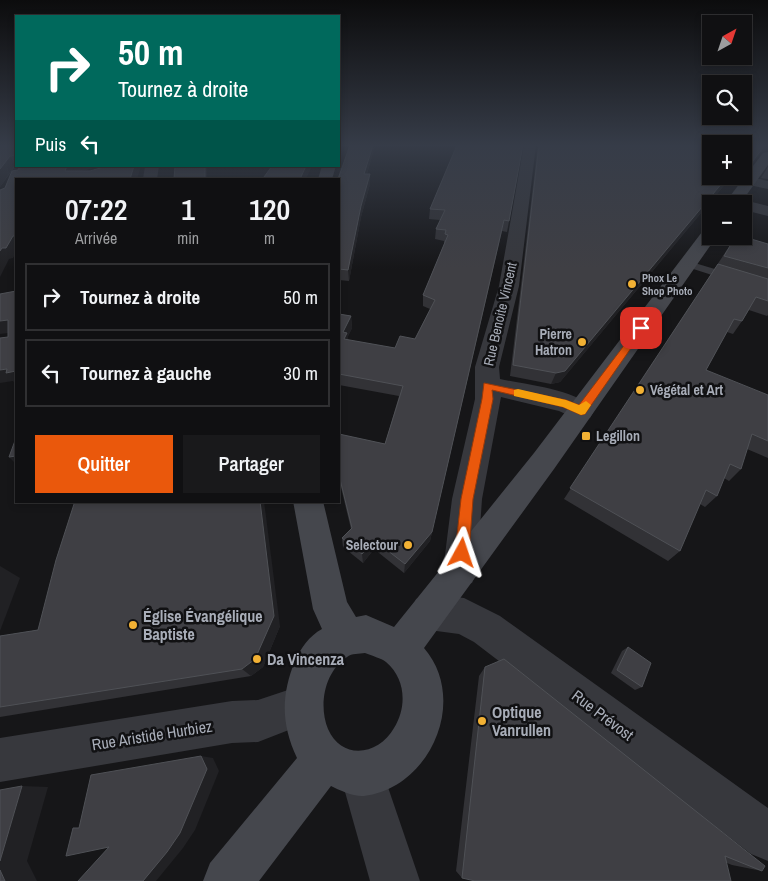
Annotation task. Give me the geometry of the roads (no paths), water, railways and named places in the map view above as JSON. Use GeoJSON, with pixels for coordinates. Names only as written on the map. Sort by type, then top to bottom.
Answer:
{"type":"FeatureCollection","features":[{"type":"Feature","properties":{"kind":"street","name":"Rue Benoite Vincent"},"geometry":{"type":"LineString","coordinates":[[460,571],[467,499],[488,399],[487,367],[509,286],[524,186]]}},
{"type":"Feature","properties":{"kind":"street"},"geometry":{"type":"LineString","coordinates":[[752,207],[768,211]]}},
{"type":"Feature","properties":{"kind":"street"},"geometry":{"type":"LineString","coordinates":[[402,648],[581,411],[702,245]]}},
{"type":"Feature","properties":{"kind":"street"},"geometry":{"type":"LineString","coordinates":[[487,385],[566,403],[581,411]]}},
{"type":"Feature","properties":{"kind":"street"},"geometry":{"type":"LineString","coordinates":[[308,503],[331,610],[347,637]]}},
{"type":"Feature","properties":{"kind":"street","name":"Rue Prévost"},"geometry":{"type":"LineString","coordinates":[[429,612],[464,616],[487,628],[768,837]]}},
{"type":"Feature","properties":{"kind":"street"},"geometry":{"type":"LineString","coordinates":[[228,881],[343,767],[385,769],[405,755],[418,734],[424,710],[423,686],[415,665],[402,648],[385,638],[366,634],[347,637],[330,646],[316,662],[306,682],[302,705],[305,724],[312,743],[343,767],[395,881]]}},
{"type":"Feature","properties":{"kind":"street","name":"Rue Aristide Hurbiez"},"geometry":{"type":"LineString","coordinates":[[0,760],[232,722],[258,721],[302,705]]}},
{"type":"Feature","properties":{"kind":"lane"},"geometry":{"type":"LineString","coordinates":[[688,264],[768,289]]}},
{"type":"Feature","properties":{"kind":"place","name":"Phox Le Shop Photo"},"geometry":{"type":"Point","coordinates":[632,284]}},
{"type":"Feature","properties":{"kind":"place","name":"Pierre Hatron"},"geometry":{"type":"Point","coordinates":[582,342]}},
{"type":"Feature","properties":{"kind":"place","name":"Végétal et Art"},"geometry":{"type":"Point","coordinates":[640,390]}},
{"type":"Feature","properties":{"kind":"place","name":"Legillon"},"geometry":{"type":"Point","coordinates":[586,436]}},
{"type":"Feature","properties":{"kind":"place","name":"Selectour"},"geometry":{"type":"Point","coordinates":[408,545]}},
{"type":"Feature","properties":{"kind":"place","name":"Église Évangélique Baptiste"},"geometry":{"type":"Point","coordinates":[133,625]}},
{"type":"Feature","properties":{"kind":"place","name":"Da Vincenza"},"geometry":{"type":"Point","coordinates":[257,659]}},
{"type":"Feature","properties":{"kind":"place","name":"Optique Vanrullen"},"geometry":{"type":"Point","coordinates":[482,721]}}]}
